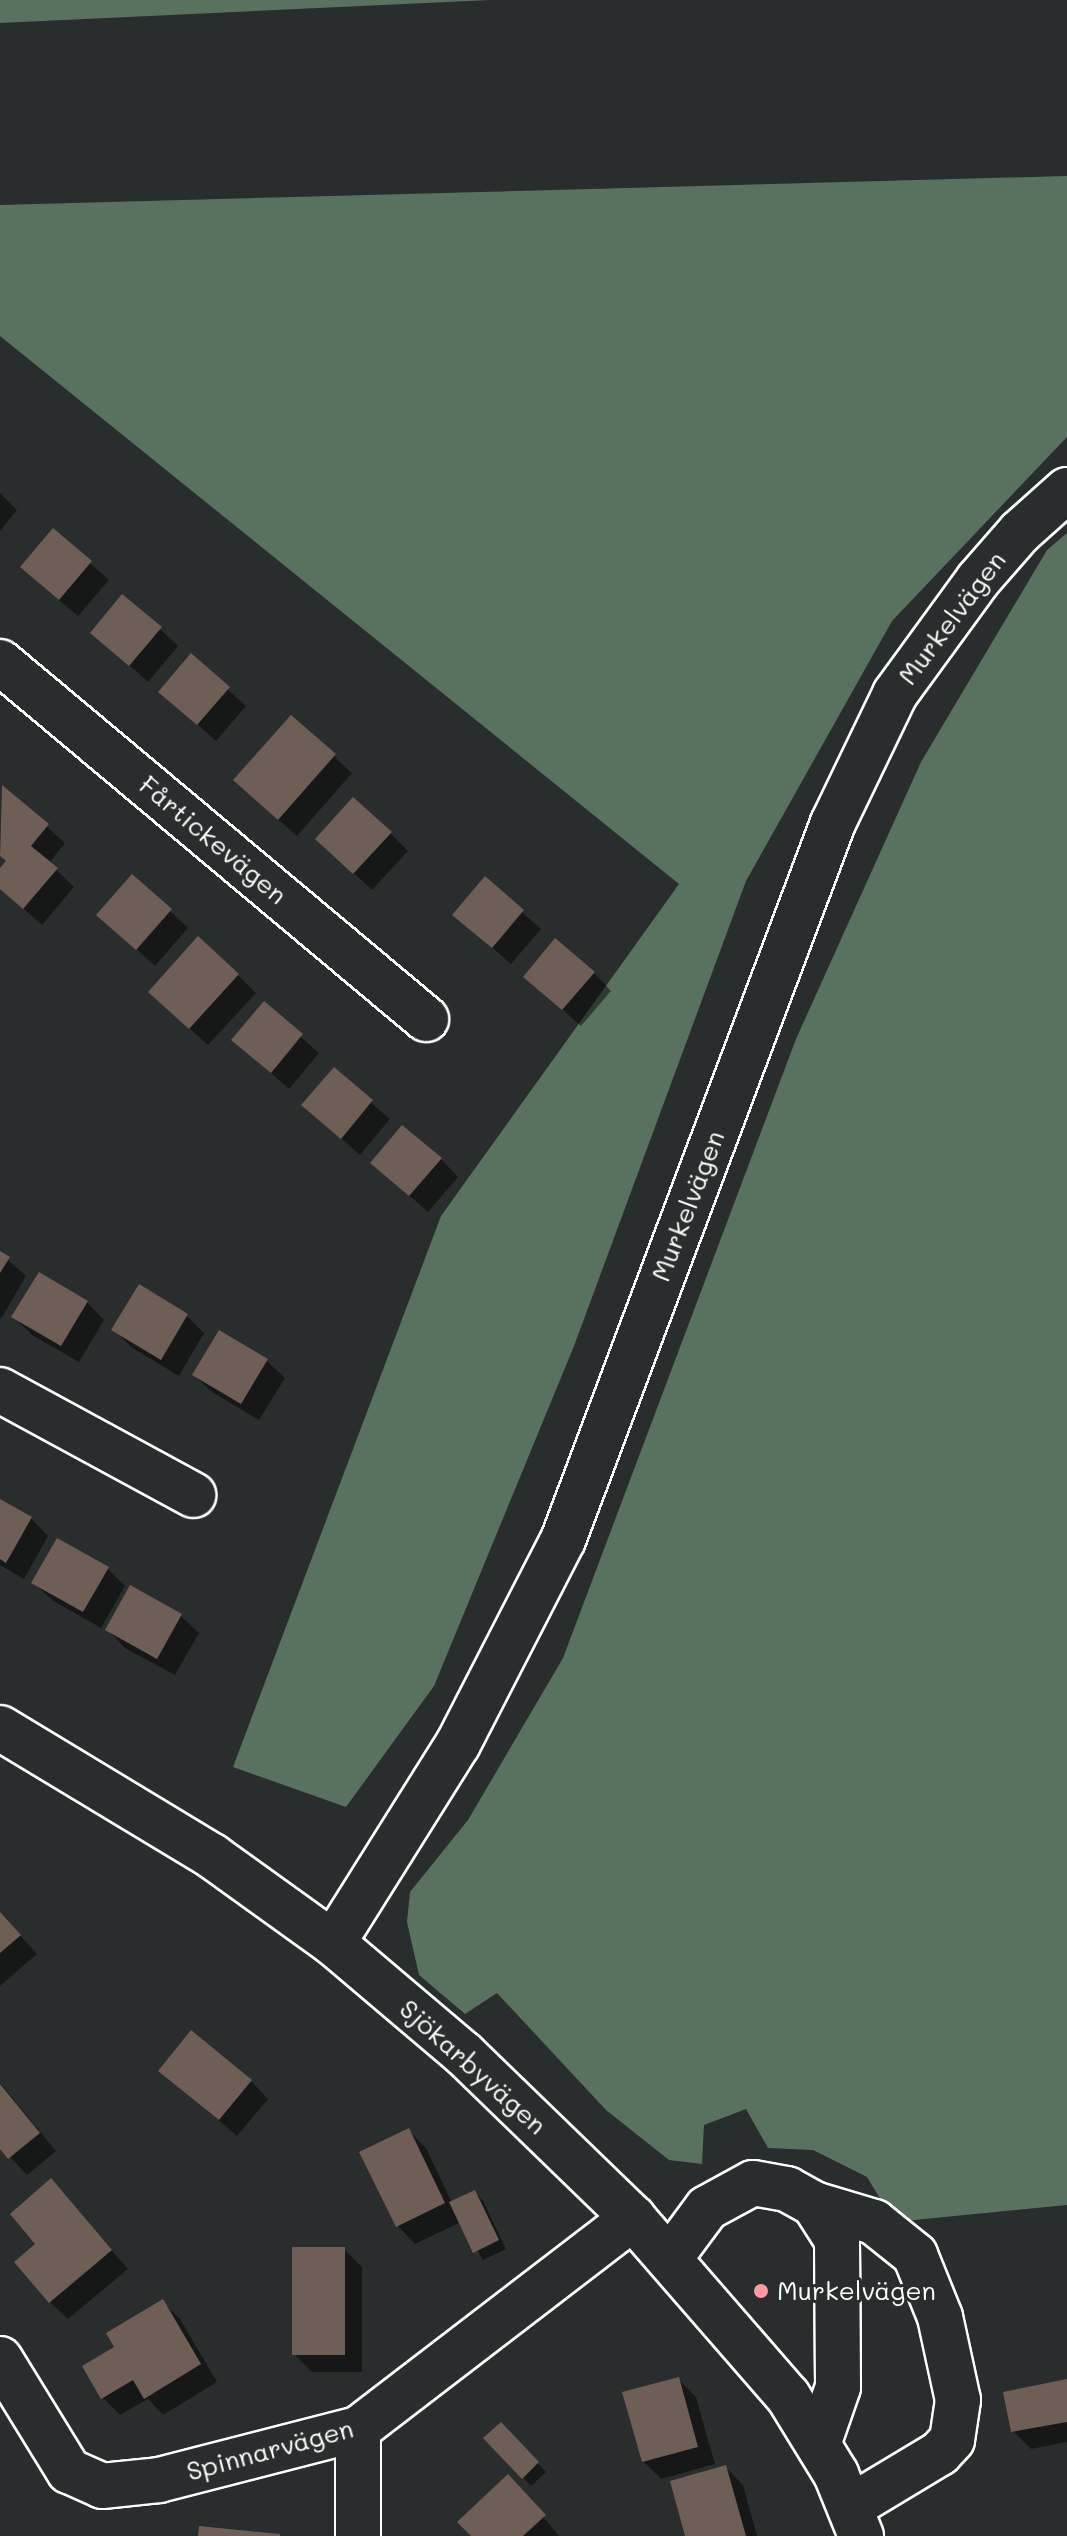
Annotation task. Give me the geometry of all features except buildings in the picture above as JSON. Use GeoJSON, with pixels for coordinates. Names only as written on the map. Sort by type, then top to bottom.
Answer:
{"type":"FeatureCollection","features":[{"type":"Feature","properties":{"kind":"street","name":"Murkelvägen"},"geometry":{"type":"LineString","coordinates":[[333,1943],[458,1744],[563,1540],[833,823],[895,694],[978,580],[1020,532],[1067,490]]}},
{"type":"Feature","properties":{"kind":"street","name":"Fårtickevägen"},"geometry":{"type":"LineString","coordinates":[[0,662],[426,1019]]}},
{"type":"Feature","properties":{"kind":"street"},"geometry":{"type":"LineString","coordinates":[[0,1390],[193,1495]]}},
{"type":"Feature","properties":{"kind":"street","name":"Sjökarbyvägen"},"geometry":{"type":"LineString","coordinates":[[0,1728],[212,1856],[333,1943],[464,2054],[633,2218],[788,2396],[819,2442],[856,2521],[952,2440],[958,2400],[940,2317],[915,2255],[874,2222],[814,2204],[787,2189],[753,2183],[707,2208],[670,2258]]}},
{"type":"Feature","properties":{"kind":"street"},"geometry":{"type":"LineString","coordinates":[[814,2204],[837,2240],[838,2387],[819,2442]]}},
{"type":"Feature","properties":{"kind":"street","name":"Spinnarvägen"},"geometry":{"type":"LineString","coordinates":[[0,2359],[69,2471],[102,2486],[159,2480],[358,2429],[633,2218]]}},
{"type":"Feature","properties":{"kind":"street"},"geometry":{"type":"LineString","coordinates":[[358,2429],[358,2536]]}},
{"type":"Feature","properties":{"kind":"green space"},"geometry":{"type":"Polygon","coordinates":[[[0,0],[490,0],[0,23],[0,0]]]}},
{"type":"Feature","properties":{"kind":"green space"},"geometry":{"type":"Polygon","coordinates":[[[1067,176],[1067,437],[892,621],[746,881],[574,1346],[434,1686],[346,1807],[233,1767],[441,1216],[679,884],[0,336],[0,205],[1067,176]]]}},
{"type":"Feature","properties":{"kind":"green space"},"geometry":{"type":"Polygon","coordinates":[[[1067,533],[1067,2205],[894,2222],[867,2177],[813,2150],[768,2148],[746,2109],[704,2125],[702,2164],[669,2160],[606,2110],[497,1993],[465,2014],[419,1975],[407,1922],[410,1892],[468,1820],[563,1658],[796,1039],[921,762],[1047,550],[1067,533]]]}},
{"type":"Feature","properties":{"kind":"place","name":"Murkelvägen"},"geometry":{"type":"Point","coordinates":[761,2291]}}]}
